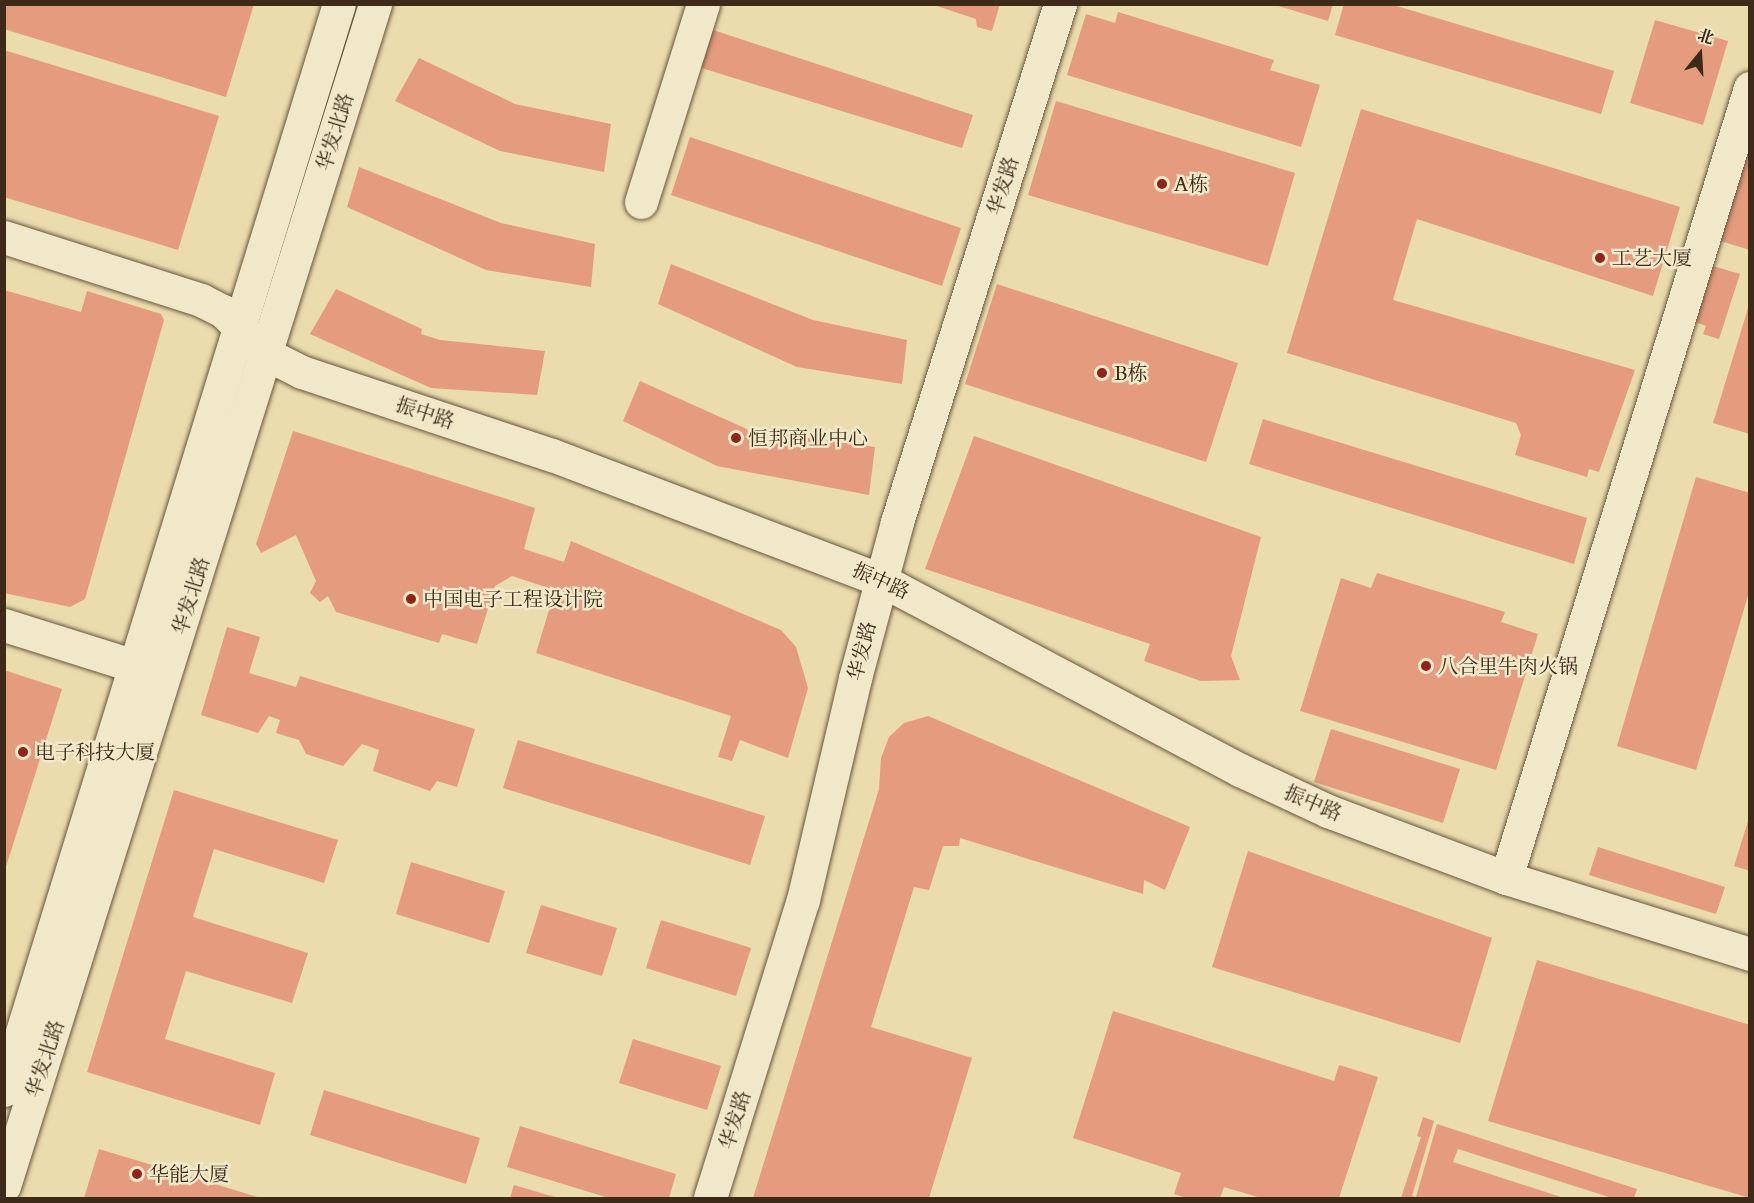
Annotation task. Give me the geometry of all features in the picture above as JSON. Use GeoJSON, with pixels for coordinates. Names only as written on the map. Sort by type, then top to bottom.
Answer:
{"type":"FeatureCollection","features":[{"type":"Feature","properties":{"kind":"street","name":"华发北路"},"geometry":{"type":"LineString","coordinates":[[4,1090],[339,4]]}},
{"type":"Feature","properties":{"kind":"street","name":"华发北路"},"geometry":{"type":"LineString","coordinates":[[4,1186],[375,4]]}},
{"type":"Feature","properties":{"kind":"street"},"geometry":{"type":"LineString","coordinates":[[641,202],[703,4]]}},
{"type":"Feature","properties":{"kind":"street","name":"华发路"},"geometry":{"type":"LineString","coordinates":[[710,1198],[803,900],[881,580],[1060,4]]}},
{"type":"Feature","properties":{"kind":"street"},"geometry":{"type":"LineString","coordinates":[[1506,878],[1749,88]]}},
{"type":"Feature","properties":{"kind":"street","name":"振中路"},"geometry":{"type":"LineString","coordinates":[[4,237],[201,300],[224,311],[266,354],[302,372],[552,455],[881,580],[1286,792],[1506,878],[1749,954]]}},
{"type":"Feature","properties":{"kind":"street"},"geometry":{"type":"LineString","coordinates":[[4,625],[135,666]]}},
{"type":"Feature","properties":{"kind":"building"},"geometry":{"type":"Polygon","coordinates":[[[4,4],[254,4],[226,97],[4,29],[4,4]]]}},
{"type":"Feature","properties":{"kind":"building"},"geometry":{"type":"Polygon","coordinates":[[[931,4],[1000,4],[992,31],[977,27],[976,19],[931,4]]]}},
{"type":"Feature","properties":{"kind":"building"},"geometry":{"type":"Polygon","coordinates":[[[1272,4],[1333,4],[1328,21],[1272,4]]]}},
{"type":"Feature","properties":{"kind":"building"},"geometry":{"type":"Polygon","coordinates":[[[1344,4],[1390,4],[1614,71],[1601,114],[1335,35],[1344,4]]]}},
{"type":"Feature","properties":{"kind":"building"},"geometry":{"type":"Polygon","coordinates":[[[1118,12],[1274,60],[1270,70],[1320,85],[1301,147],[1067,75],[1086,14],[1115,23],[1118,12]]]}},
{"type":"Feature","properties":{"kind":"building"},"geometry":{"type":"Polygon","coordinates":[[[1655,20],[1728,41],[1703,125],[1630,103],[1655,20]]]}},
{"type":"Feature","properties":{"kind":"building"},"geometry":{"type":"Polygon","coordinates":[[[707,28],[973,115],[962,148],[695,66],[707,28]]]}},
{"type":"Feature","properties":{"kind":"building"},"geometry":{"type":"Polygon","coordinates":[[[4,50],[219,116],[178,250],[4,197],[4,50]]]}},
{"type":"Feature","properties":{"kind":"building"},"geometry":{"type":"Polygon","coordinates":[[[419,58],[515,104],[611,124],[604,172],[500,151],[395,101],[419,58]]]}},
{"type":"Feature","properties":{"kind":"building","name":"A栋"},"geometry":{"type":"Polygon","coordinates":[[[1056,101],[1295,173],[1268,266],[1028,195],[1056,101]]]}},
{"type":"Feature","properties":{"kind":"building","name":"工艺大厦"},"geometry":{"type":"Polygon","coordinates":[[[1361,109],[1680,207],[1653,296],[1417,219],[1393,300],[1635,370],[1599,472],[1589,469],[1587,477],[1515,455],[1521,435],[1516,423],[1287,353],[1361,109]]]}},
{"type":"Feature","properties":{"kind":"building"},"geometry":{"type":"Polygon","coordinates":[[[1750,114],[1750,250],[1711,238],[1750,114]]]}},
{"type":"Feature","properties":{"kind":"building"},"geometry":{"type":"Polygon","coordinates":[[[690,137],[961,228],[942,286],[671,195],[690,137]]]}},
{"type":"Feature","properties":{"kind":"building"},"geometry":{"type":"Polygon","coordinates":[[[359,167],[501,223],[595,244],[591,287],[486,270],[347,207],[359,167]]]}},
{"type":"Feature","properties":{"kind":"building"},"geometry":{"type":"Polygon","coordinates":[[[671,264],[813,320],[907,340],[902,384],[797,367],[658,304],[671,264]]]}},
{"type":"Feature","properties":{"kind":"building"},"geometry":{"type":"Polygon","coordinates":[[[1713,266],[1740,274],[1719,339],[1703,334],[1706,326],[1695,322],[1713,266]]]}},
{"type":"Feature","properties":{"kind":"building","name":"B栋"},"geometry":{"type":"Polygon","coordinates":[[[997,284],[1238,363],[1206,462],[965,384],[997,284]]]}},
{"type":"Feature","properties":{"kind":"building"},"geometry":{"type":"Polygon","coordinates":[[[336,289],[422,329],[421,334],[440,340],[545,351],[537,395],[431,388],[310,334],[336,289]]]}},
{"type":"Feature","properties":{"kind":"building"},"geometry":{"type":"Polygon","coordinates":[[[4,290],[81,312],[87,291],[161,314],[164,320],[85,599],[70,607],[4,593],[4,290]]]}},
{"type":"Feature","properties":{"kind":"building"},"geometry":{"type":"Polygon","coordinates":[[[1750,305],[1750,434],[1713,423],[1750,305]]]}},
{"type":"Feature","properties":{"kind":"building","name":"恒邦商业中心"},"geometry":{"type":"Polygon","coordinates":[[[640,381],[749,430],[875,447],[869,495],[717,466],[623,421],[640,381]]]}},
{"type":"Feature","properties":{"kind":"building"},"geometry":{"type":"Polygon","coordinates":[[[1263,419],[1587,518],[1574,564],[1249,464],[1263,419]]]}},
{"type":"Feature","properties":{"kind":"building","name":"中国电子工程设计院"},"geometry":{"type":"Polygon","coordinates":[[[293,431],[535,508],[524,549],[564,562],[571,541],[781,630],[796,647],[808,688],[788,758],[740,740],[732,761],[718,757],[731,716],[536,653],[555,590],[512,576],[495,586],[477,644],[442,634],[439,643],[336,612],[328,596],[320,602],[310,593],[316,581],[296,535],[261,553],[256,544],[293,431]]]}},
{"type":"Feature","properties":{"kind":"building"},"geometry":{"type":"Polygon","coordinates":[[[974,436],[1261,537],[1231,656],[1240,680],[1201,681],[1144,661],[1150,644],[925,569],[974,436]]]}},
{"type":"Feature","properties":{"kind":"building"},"geometry":{"type":"Polygon","coordinates":[[[1696,477],[1750,493],[1750,589],[1696,770],[1617,746],[1696,477]]]}},
{"type":"Feature","properties":{"kind":"building"},"geometry":{"type":"Polygon","coordinates":[[[1377,573],[1505,612],[1501,622],[1538,634],[1496,770],[1300,711],[1341,578],[1371,588],[1377,573]]]}},
{"type":"Feature","properties":{"kind":"building"},"geometry":{"type":"Polygon","coordinates":[[[227,627],[260,637],[249,673],[296,687],[300,676],[475,729],[457,787],[437,781],[430,791],[373,771],[379,750],[362,744],[343,766],[306,754],[299,740],[276,733],[280,720],[269,716],[258,733],[201,715],[227,627]]]}},
{"type":"Feature","properties":{"kind":"building","name":"电子科技大厦"},"geometry":{"type":"Polygon","coordinates":[[[4,670],[62,689],[5,870],[4,870],[4,670]]]}},
{"type":"Feature","properties":{"kind":"building"},"geometry":{"type":"Polygon","coordinates":[[[928,716],[1190,827],[1165,890],[1144,880],[1143,894],[960,838],[959,846],[943,846],[929,890],[914,887],[871,1027],[972,1058],[929,1198],[753,1198],[879,789],[881,758],[889,737],[904,723],[928,716]]]}},
{"type":"Feature","properties":{"kind":"building"},"geometry":{"type":"Polygon","coordinates":[[[1331,729],[1460,769],[1443,823],[1314,782],[1331,729]]]}},
{"type":"Feature","properties":{"kind":"building"},"geometry":{"type":"Polygon","coordinates":[[[518,740],[765,816],[750,865],[503,788],[518,740]]]}},
{"type":"Feature","properties":{"kind":"building"},"geometry":{"type":"Polygon","coordinates":[[[174,790],[338,840],[324,883],[214,849],[193,917],[308,953],[292,1003],[186,971],[165,1039],[275,1073],[260,1125],[87,1072],[174,790]]]}},
{"type":"Feature","properties":{"kind":"building"},"geometry":{"type":"Polygon","coordinates":[[[1750,818],[1750,871],[1734,866],[1750,818]]]}},
{"type":"Feature","properties":{"kind":"building"},"geometry":{"type":"Polygon","coordinates":[[[1598,847],[1725,887],[1716,914],[1589,875],[1598,847]]]}},
{"type":"Feature","properties":{"kind":"building"},"geometry":{"type":"Polygon","coordinates":[[[1248,851],[1492,938],[1460,1043],[1212,967],[1248,851]]]}},
{"type":"Feature","properties":{"kind":"building"},"geometry":{"type":"Polygon","coordinates":[[[411,862],[505,891],[489,943],[396,914],[411,862]]]}},
{"type":"Feature","properties":{"kind":"building"},"geometry":{"type":"Polygon","coordinates":[[[541,905],[617,928],[602,976],[526,953],[541,905]]]}},
{"type":"Feature","properties":{"kind":"building"},"geometry":{"type":"Polygon","coordinates":[[[661,920],[751,948],[736,996],[646,968],[661,920]]]}},
{"type":"Feature","properties":{"kind":"building"},"geometry":{"type":"Polygon","coordinates":[[[1537,960],[1750,1025],[1750,1198],[1488,1121],[1537,960]]]}},
{"type":"Feature","properties":{"kind":"building"},"geometry":{"type":"Polygon","coordinates":[[[1113,1011],[1334,1081],[1339,1065],[1378,1077],[1339,1198],[1261,1198],[1224,1187],[1220,1198],[1187,1198],[1174,1194],[1181,1173],[1073,1138],[1113,1011]]]}},
{"type":"Feature","properties":{"kind":"building"},"geometry":{"type":"Polygon","coordinates":[[[633,1039],[721,1066],[707,1110],[619,1083],[633,1039]]]}},
{"type":"Feature","properties":{"kind":"building"},"geometry":{"type":"Polygon","coordinates":[[[324,1090],[480,1138],[466,1184],[310,1135],[324,1090]]]}},
{"type":"Feature","properties":{"kind":"building"},"geometry":{"type":"Polygon","coordinates":[[[1423,1117],[1434,1121],[1412,1196],[1416,1197],[1437,1124],[1637,1189],[1634,1198],[1612,1198],[1458,1149],[1453,1162],[1564,1198],[1401,1198],[1421,1137],[1417,1136],[1423,1117]]]}},
{"type":"Feature","properties":{"kind":"building"},"geometry":{"type":"Polygon","coordinates":[[[520,1126],[676,1174],[669,1198],[609,1198],[507,1167],[520,1126]]]}},
{"type":"Feature","properties":{"kind":"building","name":"华能大厦"},"geometry":{"type":"Polygon","coordinates":[[[99,1149],[261,1198],[84,1198],[99,1149]]]}},
{"type":"Feature","properties":{"kind":"building"},"geometry":{"type":"Polygon","coordinates":[[[514,1185],[558,1198],[510,1198],[514,1185]]]}},
{"type":"Feature","properties":{"kind":"place","name":"A栋"},"geometry":{"type":"Point","coordinates":[1162,184]}},
{"type":"Feature","properties":{"kind":"place","name":"工艺大厦"},"geometry":{"type":"Point","coordinates":[1600,258]}},
{"type":"Feature","properties":{"kind":"place","name":"B栋"},"geometry":{"type":"Point","coordinates":[1102,373]}},
{"type":"Feature","properties":{"kind":"place","name":"恒邦商业中心"},"geometry":{"type":"Point","coordinates":[736,438]}},
{"type":"Feature","properties":{"kind":"place","name":"中国电子工程设计院"},"geometry":{"type":"Point","coordinates":[411,599]}},
{"type":"Feature","properties":{"kind":"place","name":"八合里牛肉火锅"},"geometry":{"type":"Point","coordinates":[1426,666]}},
{"type":"Feature","properties":{"kind":"place","name":"电子科技大厦"},"geometry":{"type":"Point","coordinates":[23,752]}},
{"type":"Feature","properties":{"kind":"place","name":"华能大厦"},"geometry":{"type":"Point","coordinates":[137,1174]}}]}
